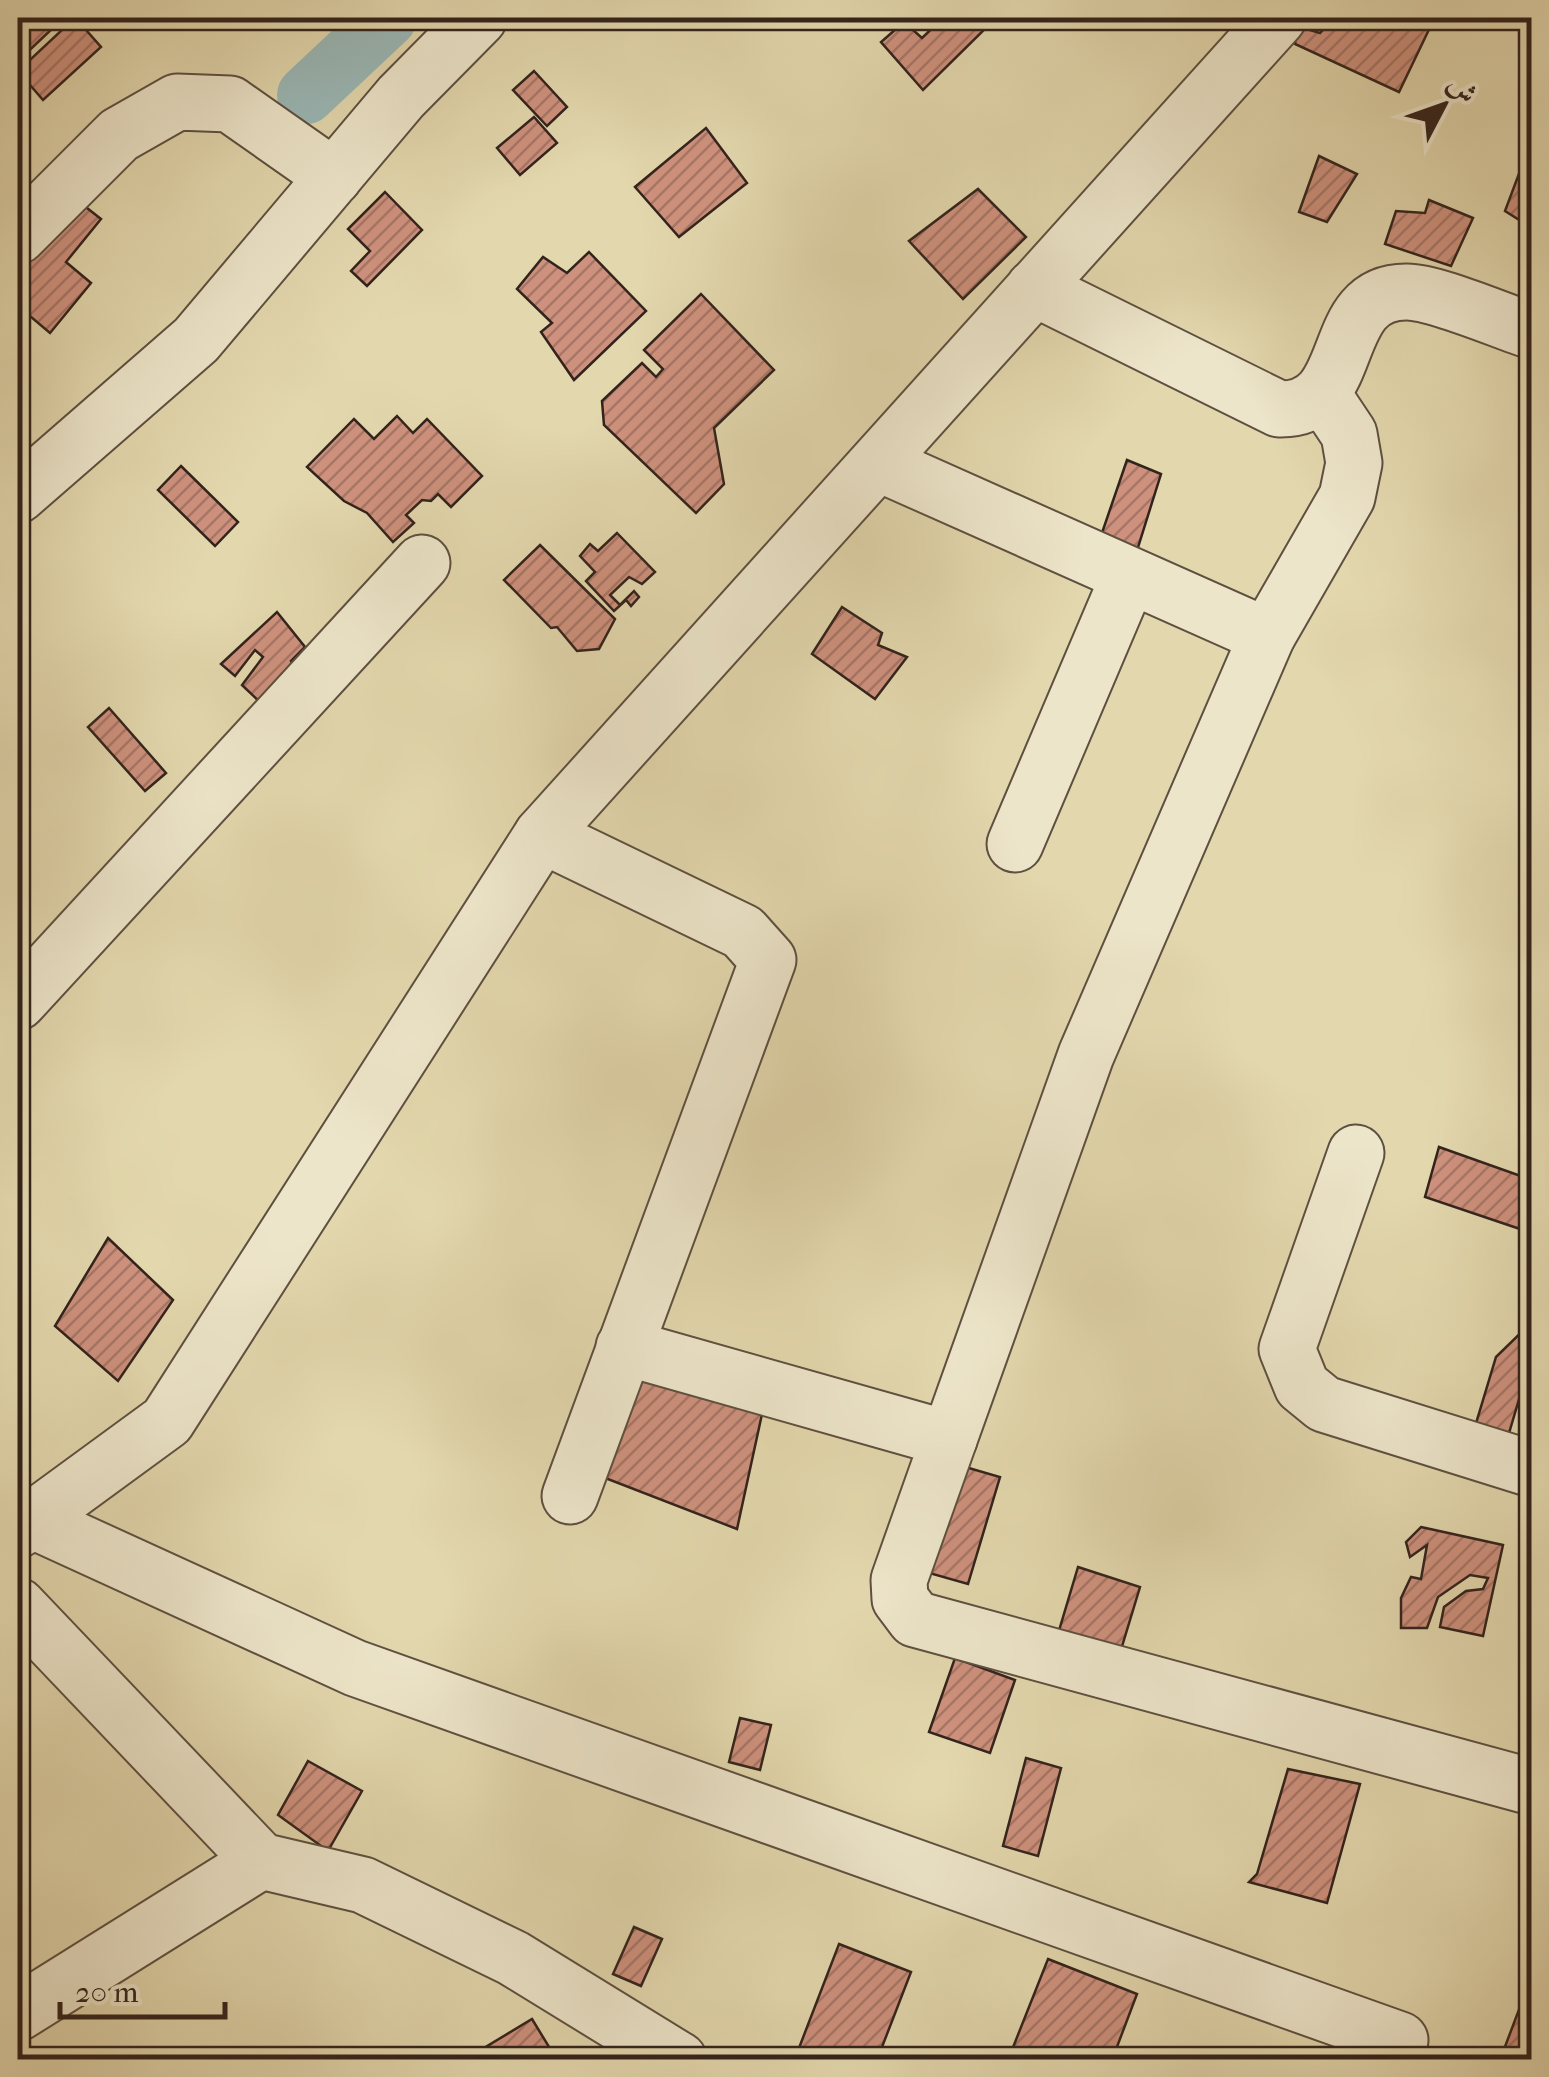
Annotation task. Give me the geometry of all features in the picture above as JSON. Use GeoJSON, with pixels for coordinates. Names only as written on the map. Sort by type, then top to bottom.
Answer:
{"type":"FeatureCollection","features":[{"type":"Feature","properties":{"kind":"street"},"geometry":{"type":"LineString","coordinates":[[18,495],[196,340],[402,97],[479,18]]}},
{"type":"Feature","properties":{"kind":"street"},"geometry":{"type":"LineString","coordinates":[[24,1525],[166,1421],[542,836],[1278,18]]}},
{"type":"Feature","properties":{"kind":"street"},"geometry":{"type":"LineString","coordinates":[[18,236],[119,135],[177,102],[230,104],[334,177]]}},
{"type":"Feature","properties":{"kind":"street"},"geometry":{"type":"LineString","coordinates":[[1034,288],[1280,409],[1302,410],[1323,395],[1362,308],[1384,295],[1410,292],[1532,331]]}},
{"type":"Feature","properties":{"kind":"street"},"geometry":{"type":"LineString","coordinates":[[1323,395],[1349,434],[1354,464],[1347,497],[1267,636],[1086,1055],[899,1580],[900,1599],[915,1619],[1532,1787]]}},
{"type":"Feature","properties":{"kind":"street"},"geometry":{"type":"LineString","coordinates":[[878,463],[1267,636]]}},
{"type":"Feature","properties":{"kind":"street"},"geometry":{"type":"LineString","coordinates":[[18,1002],[422,563]]}},
{"type":"Feature","properties":{"kind":"street"},"geometry":{"type":"LineString","coordinates":[[1015,844],[1129,576]]}},
{"type":"Feature","properties":{"kind":"street"},"geometry":{"type":"LineString","coordinates":[[542,836],[743,932],[768,960],[570,1496]]}},
{"type":"Feature","properties":{"kind":"street"},"geometry":{"type":"LineString","coordinates":[[1356,1153],[1288,1349],[1302,1386],[1324,1404],[1532,1469]]}},
{"type":"Feature","properties":{"kind":"street"},"geometry":{"type":"LineString","coordinates":[[624,1347],[949,1439]]}},
{"type":"Feature","properties":{"kind":"street"},"geometry":{"type":"LineString","coordinates":[[24,1525],[355,1668],[1400,2040],[1396,2060]]}},
{"type":"Feature","properties":{"kind":"street"},"geometry":{"type":"LineString","coordinates":[[18,1606],[261,1861],[363,1885],[513,1958],[679,2060]]}},
{"type":"Feature","properties":{"kind":"street"},"geometry":{"type":"LineString","coordinates":[[18,2013],[261,1861]]}},
{"type":"Feature","properties":{"kind":"building"},"geometry":{"type":"Polygon","coordinates":[[[18,18],[84,18],[79,22],[101,47],[43,100],[18,71],[61,31],[56,25],[18,61],[18,18]]]}},
{"type":"Feature","properties":{"kind":"building"},"geometry":{"type":"Polygon","coordinates":[[[943,18],[985,18],[990,24],[923,90],[881,42],[904,22],[922,38],[943,18]]]}},
{"type":"Feature","properties":{"kind":"building"},"geometry":{"type":"Polygon","coordinates":[[[1334,18],[1434,19],[1399,92],[1295,44],[1297,26],[1320,33],[1334,18]]]}},
{"type":"Feature","properties":{"kind":"building"},"geometry":{"type":"Polygon","coordinates":[[[534,71],[567,107],[547,126],[513,90],[534,71]]]}},
{"type":"Feature","properties":{"kind":"building"},"geometry":{"type":"Polygon","coordinates":[[[534,117],[557,143],[520,175],[497,148],[534,117]]]}},
{"type":"Feature","properties":{"kind":"building"},"geometry":{"type":"Polygon","coordinates":[[[706,128],[747,183],[679,237],[635,187],[706,128]]]}},
{"type":"Feature","properties":{"kind":"building"},"geometry":{"type":"Polygon","coordinates":[[[1532,139],[1532,228],[1505,211],[1532,139]]]}},
{"type":"Feature","properties":{"kind":"building"},"geometry":{"type":"Polygon","coordinates":[[[1319,156],[1357,174],[1327,222],[1299,212],[1319,156]]]}},
{"type":"Feature","properties":{"kind":"building"},"geometry":{"type":"Polygon","coordinates":[[[978,189],[1026,237],[963,299],[909,241],[978,189]]]}},
{"type":"Feature","properties":{"kind":"building"},"geometry":{"type":"Polygon","coordinates":[[[385,192],[422,230],[367,286],[351,271],[370,251],[348,229],[385,192]]]}},
{"type":"Feature","properties":{"kind":"building"},"geometry":{"type":"Polygon","coordinates":[[[73,197],[101,219],[66,262],[91,283],[50,333],[18,306],[18,265],[73,197]]]}},
{"type":"Feature","properties":{"kind":"building"},"geometry":{"type":"Polygon","coordinates":[[[1429,200],[1473,218],[1451,266],[1385,244],[1396,211],[1425,213],[1429,200]]]}},
{"type":"Feature","properties":{"kind":"building"},"geometry":{"type":"Polygon","coordinates":[[[589,252],[646,311],[574,380],[541,332],[552,323],[517,289],[543,257],[567,273],[589,252]]]}},
{"type":"Feature","properties":{"kind":"building"},"geometry":{"type":"Polygon","coordinates":[[[701,294],[774,370],[714,428],[724,484],[696,513],[604,425],[602,401],[642,363],[656,377],[663,369],[644,350],[701,294]]]}},
{"type":"Feature","properties":{"kind":"building"},"geometry":{"type":"Polygon","coordinates":[[[397,416],[413,433],[427,419],[482,476],[451,507],[438,494],[431,501],[422,500],[406,515],[414,523],[393,542],[367,513],[344,501],[307,467],[354,419],[374,439],[397,416]]]}},
{"type":"Feature","properties":{"kind":"building"},"geometry":{"type":"Polygon","coordinates":[[[1127,460],[1161,474],[1129,576],[1093,559],[1127,460]]]}},
{"type":"Feature","properties":{"kind":"building"},"geometry":{"type":"Polygon","coordinates":[[[181,466],[238,522],[215,546],[158,490],[181,466]]]}},
{"type":"Feature","properties":{"kind":"building"},"geometry":{"type":"Polygon","coordinates":[[[617,533],[655,572],[642,584],[629,577],[610,595],[620,605],[634,591],[639,597],[631,606],[626,600],[614,611],[586,581],[595,572],[580,556],[590,544],[598,551],[617,533]]]}},
{"type":"Feature","properties":{"kind":"building"},"geometry":{"type":"Polygon","coordinates":[[[540,545],[615,619],[599,649],[577,651],[557,627],[551,628],[504,580],[540,545]]]}},
{"type":"Feature","properties":{"kind":"building"},"geometry":{"type":"Polygon","coordinates":[[[842,607],[882,633],[878,645],[907,657],[875,699],[812,654],[842,607]]]}},
{"type":"Feature","properties":{"kind":"building"},"geometry":{"type":"Polygon","coordinates":[[[277,612],[305,647],[291,661],[299,676],[265,707],[242,685],[263,657],[255,650],[235,676],[221,664],[277,612]]]}},
{"type":"Feature","properties":{"kind":"building"},"geometry":{"type":"Polygon","coordinates":[[[109,708],[166,773],[145,791],[88,727],[109,708]]]}},
{"type":"Feature","properties":{"kind":"building"},"geometry":{"type":"Polygon","coordinates":[[[1439,1147],[1532,1180],[1523,1230],[1425,1197],[1439,1147]]]}},
{"type":"Feature","properties":{"kind":"building"},"geometry":{"type":"Polygon","coordinates":[[[108,1238],[173,1300],[118,1381],[55,1326],[108,1238]]]}},
{"type":"Feature","properties":{"kind":"building"},"geometry":{"type":"Polygon","coordinates":[[[1532,1322],[1532,1412],[1523,1409],[1520,1396],[1507,1440],[1474,1430],[1496,1357],[1532,1322]]]}},
{"type":"Feature","properties":{"kind":"building"},"geometry":{"type":"Polygon","coordinates":[[[639,1372],[762,1414],[737,1529],[600,1476],[639,1372]]]}},
{"type":"Feature","properties":{"kind":"building"},"geometry":{"type":"Polygon","coordinates":[[[955,1464],[1000,1477],[968,1584],[922,1571],[955,1464]]]}},
{"type":"Feature","properties":{"kind":"building"},"geometry":{"type":"Polygon","coordinates":[[[1421,1527],[1503,1545],[1483,1636],[1440,1627],[1444,1607],[1466,1591],[1483,1589],[1488,1578],[1470,1575],[1438,1597],[1427,1628],[1401,1628],[1401,1598],[1411,1577],[1421,1579],[1427,1545],[1410,1557],[1406,1542],[1421,1527]]]}},
{"type":"Feature","properties":{"kind":"building"},"geometry":{"type":"Polygon","coordinates":[[[1078,1567],[1140,1587],[1120,1653],[1058,1634],[1078,1567]]]}},
{"type":"Feature","properties":{"kind":"building"},"geometry":{"type":"Polygon","coordinates":[[[955,1658],[1015,1680],[990,1753],[929,1732],[955,1658]]]}},
{"type":"Feature","properties":{"kind":"building"},"geometry":{"type":"Polygon","coordinates":[[[740,1718],[771,1725],[760,1770],[729,1762],[740,1718]]]}},
{"type":"Feature","properties":{"kind":"building"},"geometry":{"type":"Polygon","coordinates":[[[1026,1758],[1061,1768],[1038,1856],[1003,1846],[1026,1758]]]}},
{"type":"Feature","properties":{"kind":"building"},"geometry":{"type":"Polygon","coordinates":[[[308,1761],[362,1791],[328,1851],[278,1815],[308,1761]]]}},
{"type":"Feature","properties":{"kind":"building"},"geometry":{"type":"Polygon","coordinates":[[[1288,1769],[1360,1784],[1327,1903],[1249,1882],[1257,1874],[1288,1769]]]}},
{"type":"Feature","properties":{"kind":"building"},"geometry":{"type":"Polygon","coordinates":[[[634,1927],[662,1939],[641,1986],[613,1974],[634,1927]]]}},
{"type":"Feature","properties":{"kind":"building"},"geometry":{"type":"Polygon","coordinates":[[[839,1944],[911,1972],[877,2060],[828,2060],[799,2048],[839,1944]]]}},
{"type":"Feature","properties":{"kind":"building"},"geometry":{"type":"Polygon","coordinates":[[[1048,1959],[1137,1994],[1112,2060],[1008,2060],[1048,1959]]]}},
{"type":"Feature","properties":{"kind":"building"},"geometry":{"type":"Polygon","coordinates":[[[1529,1983],[1532,2060],[1500,2060],[1529,1983]]]}},
{"type":"Feature","properties":{"kind":"building"},"geometry":{"type":"Polygon","coordinates":[[[532,2019],[557,2060],[464,2060],[532,2019]]]}},
{"type":"Feature","properties":{"kind":"waterway"},"geometry":{"type":"LineString","coordinates":[[306,95],[388,18]]}}]}
